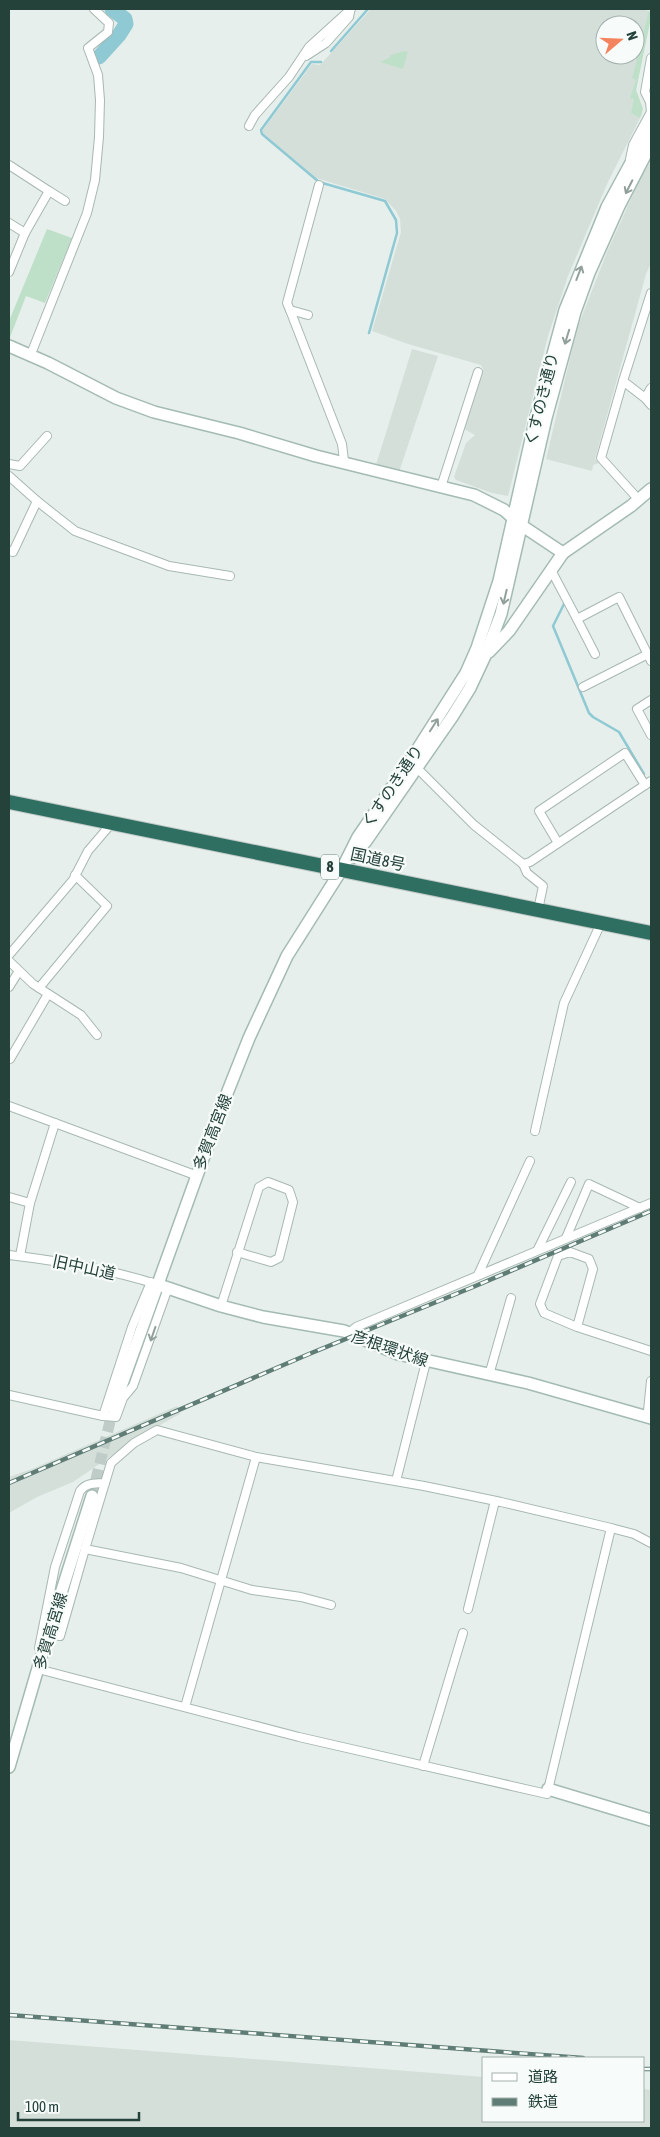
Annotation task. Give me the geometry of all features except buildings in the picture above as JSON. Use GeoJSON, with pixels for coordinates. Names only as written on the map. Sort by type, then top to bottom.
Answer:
{"type":"FeatureCollection","features":[{"type":"Feature","properties":{"kind":"highway","name":"国道8号"},"geometry":{"type":"LineString","coordinates":[[9,802],[651,933]]}},
{"type":"Feature","properties":{"kind":"main road","name":"くすのき通り"},"geometry":{"type":"LineString","coordinates":[[342,869],[358,836],[470,688],[485,656],[501,614],[517,521],[548,372],[565,310],[606,207],[651,126]]}},
{"type":"Feature","properties":{"kind":"main road","name":"くすのき通り"},"geometry":{"type":"LineString","coordinates":[[414,764],[466,673],[477,648],[517,521],[575,312],[589,273],[619,206],[651,144]]}},
{"type":"Feature","properties":{"kind":"main road"},"geometry":{"type":"LineString","coordinates":[[10,349],[31,354],[116,398],[145,409],[316,456],[344,461],[474,495],[504,510],[563,553]]}},
{"type":"Feature","properties":{"kind":"main road"},"geometry":{"type":"LineString","coordinates":[[485,656],[508,631],[563,553],[639,500],[651,489]]}},
{"type":"Feature","properties":{"kind":"main road","name":"多賀高宮線"},"geometry":{"type":"LineString","coordinates":[[108,1412],[159,1285],[195,1175],[249,1038],[287,956],[342,869]]}},
{"type":"Feature","properties":{"kind":"main road","name":"彦根環状線"},"geometry":{"type":"LineString","coordinates":[[159,1285],[221,1306],[263,1317],[317,1325],[349,1333],[398,1354],[426,1362],[585,1398],[648,1417]]}},
{"type":"Feature","properties":{"kind":"main road","name":"多賀高宮線"},"geometry":{"type":"LineString","coordinates":[[9,1767],[48,1634],[92,1496]]}},
{"type":"Feature","properties":{"kind":"main road"},"geometry":{"type":"LineString","coordinates":[[548,1789],[651,1820]]}},
{"type":"Feature","properties":{"kind":"street"},"geometry":{"type":"LineString","coordinates":[[31,354],[87,212],[95,180],[100,100],[98,75],[88,48],[108,32],[108,23],[94,9]]}},
{"type":"Feature","properties":{"kind":"street"},"geometry":{"type":"LineString","coordinates":[[249,126],[255,115],[290,77],[304,57],[326,43],[349,17],[351,9]]}},
{"type":"Feature","properties":{"kind":"street"},"geometry":{"type":"LineString","coordinates":[[630,161],[633,145],[651,112],[650,102],[646,96],[649,91],[651,58]]}},
{"type":"Feature","properties":{"kind":"street"},"geometry":{"type":"LineString","coordinates":[[9,165],[65,201]]}},
{"type":"Feature","properties":{"kind":"street"},"geometry":{"type":"LineString","coordinates":[[319,185],[287,303],[342,444],[344,461]]}},
{"type":"Feature","properties":{"kind":"street"},"geometry":{"type":"LineString","coordinates":[[9,272],[25,233],[49,191]]}},
{"type":"Feature","properties":{"kind":"street"},"geometry":{"type":"LineString","coordinates":[[9,223],[25,233]]}},
{"type":"Feature","properties":{"kind":"street"},"geometry":{"type":"LineString","coordinates":[[639,500],[601,458],[651,293]]}},
{"type":"Feature","properties":{"kind":"street"},"geometry":{"type":"LineString","coordinates":[[290,310],[308,314]]}},
{"type":"Feature","properties":{"kind":"street"},"geometry":{"type":"LineString","coordinates":[[441,487],[478,372]]}},
{"type":"Feature","properties":{"kind":"street"},"geometry":{"type":"LineString","coordinates":[[623,381],[651,405]]}},
{"type":"Feature","properties":{"kind":"street"},"geometry":{"type":"LineString","coordinates":[[645,398],[651,388]]}},
{"type":"Feature","properties":{"kind":"street"},"geometry":{"type":"LineString","coordinates":[[9,464],[20,466],[47,436]]}},
{"type":"Feature","properties":{"kind":"street"},"geometry":{"type":"LineString","coordinates":[[9,476],[75,531],[169,566],[230,576]]}},
{"type":"Feature","properties":{"kind":"street"},"geometry":{"type":"LineString","coordinates":[[9,551],[14,552],[37,501]]}},
{"type":"Feature","properties":{"kind":"street"},"geometry":{"type":"LineString","coordinates":[[551,570],[595,654]]}},
{"type":"Feature","properties":{"kind":"street"},"geometry":{"type":"LineString","coordinates":[[577,619],[619,597],[650,658],[583,687]]}},
{"type":"Feature","properties":{"kind":"street"},"geometry":{"type":"LineString","coordinates":[[651,700],[637,709],[651,735]]}},
{"type":"Feature","properties":{"kind":"street"},"geometry":{"type":"LineString","coordinates":[[523,864],[530,862],[648,783],[625,752],[538,811],[558,843]]}},
{"type":"Feature","properties":{"kind":"street"},"geometry":{"type":"LineString","coordinates":[[414,764],[474,825],[523,864],[527,873],[544,886],[538,910]]}},
{"type":"Feature","properties":{"kind":"street"},"geometry":{"type":"LineString","coordinates":[[9,955],[75,875],[88,851],[112,822]]}},
{"type":"Feature","properties":{"kind":"street"},"geometry":{"type":"LineString","coordinates":[[40,988],[107,906],[75,875]]}},
{"type":"Feature","properties":{"kind":"street"},"geometry":{"type":"LineString","coordinates":[[535,1131],[564,1003],[601,923]]}},
{"type":"Feature","properties":{"kind":"street"},"geometry":{"type":"LineString","coordinates":[[9,961],[40,988],[81,1015],[97,1035]]}},
{"type":"Feature","properties":{"kind":"street"},"geometry":{"type":"LineString","coordinates":[[9,987],[19,971]]}},
{"type":"Feature","properties":{"kind":"street"},"geometry":{"type":"LineString","coordinates":[[9,1060],[48,994]]}},
{"type":"Feature","properties":{"kind":"street"},"geometry":{"type":"LineString","coordinates":[[9,1106],[195,1175]]}},
{"type":"Feature","properties":{"kind":"street"},"geometry":{"type":"LineString","coordinates":[[20,1256],[30,1203],[55,1123]]}},
{"type":"Feature","properties":{"kind":"street"},"geometry":{"type":"LineString","coordinates":[[478,1275],[530,1161]]}},
{"type":"Feature","properties":{"kind":"street"},"geometry":{"type":"LineString","coordinates":[[221,1306],[237,1252],[259,1187],[268,1182],[289,1190],[293,1202],[279,1258],[271,1262],[237,1252]]}},
{"type":"Feature","properties":{"kind":"street"},"geometry":{"type":"LineString","coordinates":[[538,1249],[570,1182]]}},
{"type":"Feature","properties":{"kind":"street"},"geometry":{"type":"LineString","coordinates":[[566,1238],[589,1184],[640,1208]]}},
{"type":"Feature","properties":{"kind":"street"},"geometry":{"type":"LineString","coordinates":[[9,1196],[30,1203]]}},
{"type":"Feature","properties":{"kind":"street"},"geometry":{"type":"LineString","coordinates":[[349,1333],[356,1327],[651,1203]]}},
{"type":"Feature","properties":{"kind":"street"},"geometry":{"type":"LineString","coordinates":[[577,1327],[593,1269],[589,1259],[570,1252],[558,1256],[540,1304],[544,1313],[577,1327],[651,1351]]}},
{"type":"Feature","properties":{"kind":"street","name":"旧中山道"},"geometry":{"type":"LineString","coordinates":[[9,1255],[83,1265],[159,1285]]}},
{"type":"Feature","properties":{"kind":"street"},"geometry":{"type":"LineString","coordinates":[[489,1375],[511,1298]]}},
{"type":"Feature","properties":{"kind":"street"},"geometry":{"type":"LineString","coordinates":[[396,1481],[426,1362]]}},
{"type":"Feature","properties":{"kind":"street"},"geometry":{"type":"LineString","coordinates":[[648,1417],[651,1381]]}},
{"type":"Feature","properties":{"kind":"street"},"geometry":{"type":"LineString","coordinates":[[9,1395],[108,1412]]}},
{"type":"Feature","properties":{"kind":"street"},"geometry":{"type":"LineString","coordinates":[[48,1634],[60,1636],[111,1463],[157,1430],[256,1456],[495,1500],[634,1534],[651,1543]]}},
{"type":"Feature","properties":{"kind":"street"},"geometry":{"type":"LineString","coordinates":[[185,1707],[256,1456]]}},
{"type":"Feature","properties":{"kind":"street"},"geometry":{"type":"LineString","coordinates":[[105,1483],[89,1484],[80,1491],[55,1567],[43,1624],[39,1665],[185,1707],[299,1737],[547,1794],[611,1528]]}},
{"type":"Feature","properties":{"kind":"street"},"geometry":{"type":"LineString","coordinates":[[468,1609],[495,1500]]}},
{"type":"Feature","properties":{"kind":"street"},"geometry":{"type":"LineString","coordinates":[[85,1549],[181,1568],[221,1582],[252,1590],[301,1597],[331,1605]]}},
{"type":"Feature","properties":{"kind":"street"},"geometry":{"type":"LineString","coordinates":[[423,1766],[462,1633]]}},
{"type":"Feature","properties":{"kind":"shaded area"},"geometry":{"type":"Polygon","coordinates":[[[371,9],[643,9],[651,12],[645,43],[645,15],[595,15],[595,65],[641,65],[636,90],[642,107],[642,114],[608,182],[568,276],[548,336],[508,496],[492,493],[456,480],[454,477],[466,443],[475,435],[464,429],[483,369],[481,365],[408,344],[372,331],[401,232],[400,219],[396,211],[385,199],[316,178],[263,133],[263,130],[312,64],[320,65],[371,9]]]}},
{"type":"Feature","properties":{"kind":"shaded area"},"geometry":{"type":"Polygon","coordinates":[[[651,161],[651,263],[646,274],[595,459],[599,463],[593,465],[592,471],[546,459],[577,329],[607,252],[641,177],[651,161]]]}},
{"type":"Feature","properties":{"kind":"shaded area"},"geometry":{"type":"Polygon","coordinates":[[[412,349],[438,356],[399,472],[376,465],[412,349]]]}},
{"type":"Feature","properties":{"kind":"shaded area"},"geometry":{"type":"Polygon","coordinates":[[[177,1406],[180,1414],[142,1435],[73,1482],[37,1497],[9,1513],[9,1477],[32,1469],[177,1406]]]}},
{"type":"Feature","properties":{"kind":"shaded area"},"geometry":{"type":"Polygon","coordinates":[[[9,2040],[482,2077],[482,2122],[645,2122],[645,2089],[651,2090],[651,2128],[9,2128],[9,2040]]]}},
{"type":"Feature","properties":{"kind":"green space"},"geometry":{"type":"Polygon","coordinates":[[[649,11],[651,12],[651,18],[645,47],[645,26],[649,11]]]}},
{"type":"Feature","properties":{"kind":"green space"},"geometry":{"type":"Polygon","coordinates":[[[404,51],[408,52],[403,69],[380,62],[391,55],[404,51]]]}},
{"type":"Feature","properties":{"kind":"green space"},"geometry":{"type":"Polygon","coordinates":[[[636,65],[641,65],[636,90],[643,109],[640,118],[631,113],[634,99],[630,98],[636,80],[632,78],[636,65]]]}},
{"type":"Feature","properties":{"kind":"green space"},"geometry":{"type":"Polygon","coordinates":[[[47,229],[72,238],[45,303],[26,296],[9,340],[9,321],[47,229]]]}},
{"type":"Feature","properties":{"kind":"waterway"},"geometry":{"type":"LineString","coordinates":[[99,57],[119,35],[126,24],[125,19],[112,9]]}},
{"type":"Feature","properties":{"kind":"waterway"},"geometry":{"type":"LineString","coordinates":[[331,51],[368,9]]}},
{"type":"Feature","properties":{"kind":"waterway"},"geometry":{"type":"LineString","coordinates":[[321,62],[311,62],[261,130],[262,134],[319,182],[385,201],[396,220],[397,233],[369,333]]}},
{"type":"Feature","properties":{"kind":"waterway"},"geometry":{"type":"LineString","coordinates":[[564,604],[553,626],[589,713],[619,732],[644,774]]}},
{"type":"Feature","properties":{"kind":"tunnel"},"geometry":{"type":"LineString","coordinates":[[92,1496],[113,1409]]}},
{"type":"Feature","properties":{"kind":"railway"},"geometry":{"type":"LineString","coordinates":[[9,1483],[309,1354],[651,1211]]}},
{"type":"Feature","properties":{"kind":"railway"},"geometry":{"type":"LineString","coordinates":[[9,2015],[570,2057]]}},
{"type":"Feature","properties":{"kind":"railway"},"geometry":{"type":"LineString","coordinates":[[645,2069],[651,2069]]}}]}
